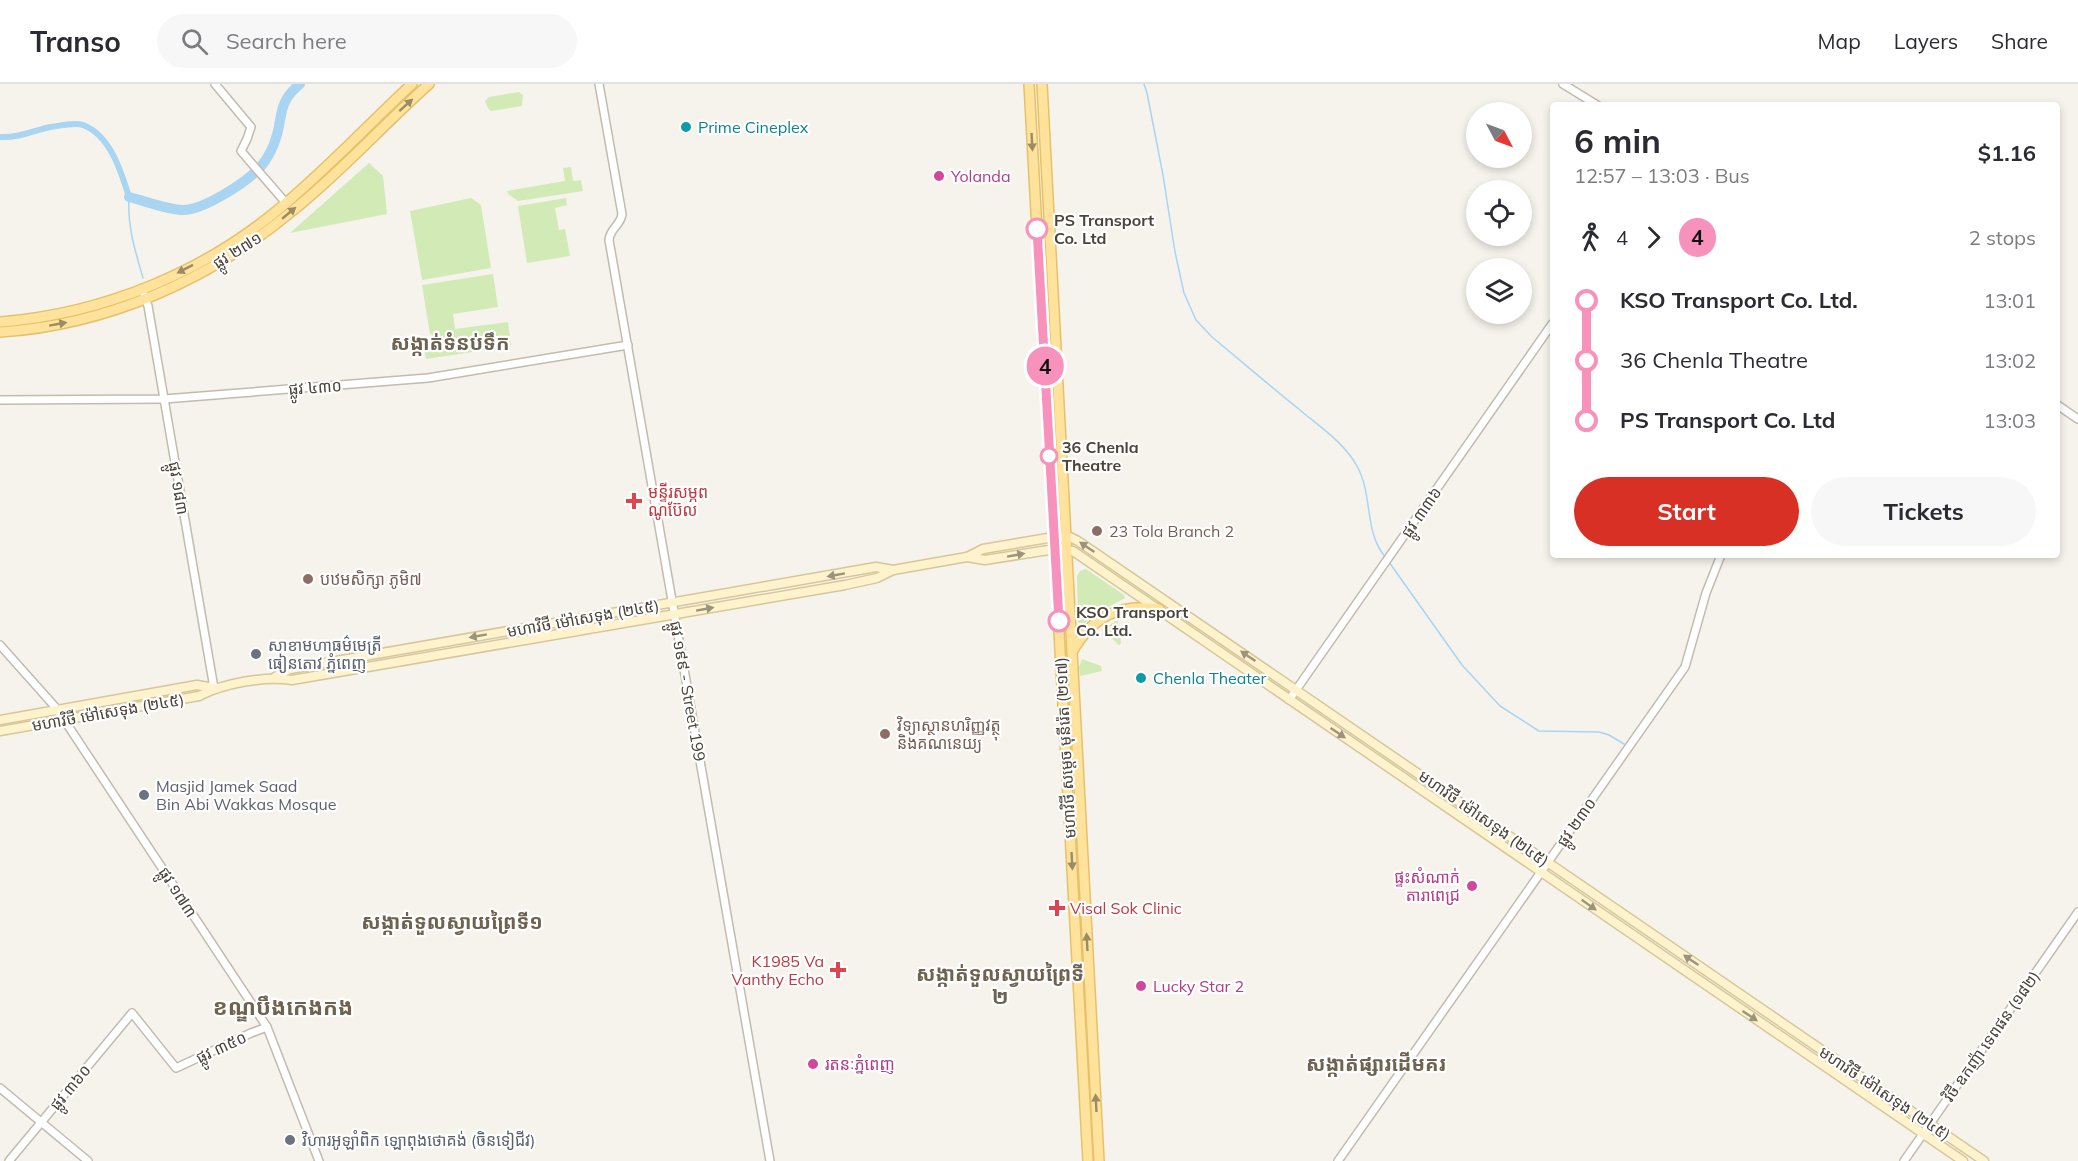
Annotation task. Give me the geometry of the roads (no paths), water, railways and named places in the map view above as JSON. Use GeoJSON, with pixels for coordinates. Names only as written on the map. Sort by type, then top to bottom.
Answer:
{"type":"FeatureCollection","features":[{"type":"Feature","properties":{"kind":"main road","name":"ផ្លូវ ២៧១"},"geometry":{"type":"LineString","coordinates":[[0,322],[63,313],[104,302],[142,289],[221,249],[286,203],[412,84]]}},
{"type":"Feature","properties":{"kind":"main road","name":"ផ្លូវ ២៧១"},"geometry":{"type":"LineString","coordinates":[[0,332],[65,323],[99,315],[146,299],[193,278],[245,247],[293,211],[429,84]]}},
{"type":"Feature","properties":{"kind":"main road","name":"មហាវិថី សម្តេច មុនីរ៉េត (២១៧)"},"geometry":{"type":"LineString","coordinates":[[1029,84],[1088,1161]]}},
{"type":"Feature","properties":{"kind":"main road","name":"មហាវិថី សម្តេច មុនីរ៉េត (២១៧)"},"geometry":{"type":"LineString","coordinates":[[1042,84],[1099,1161]]}},
{"type":"Feature","properties":{"kind":"main road"},"geometry":{"type":"LineString","coordinates":[[1043,121],[1048,101],[1048,84]]}},
{"type":"Feature","properties":{"kind":"main road","name":"មហាវិថី ម៉ៅសេទុង (២៤៥)"},"geometry":{"type":"LineString","coordinates":[[275,677],[292,680],[675,614],[878,578],[893,570],[967,557],[983,549],[1065,537],[1078,541],[1297,689],[1984,1161]]}},
{"type":"Feature","properties":{"kind":"main road","name":"មហាវិថី ម៉ៅសេទុង (២៤៥)"},"geometry":{"type":"LineString","coordinates":[[967,557],[985,560],[1055,549],[1073,551],[1963,1161]]}},
{"type":"Feature","properties":{"kind":"main road","name":"មហាវិថី ម៉ៅសេទុង (២៤៥)"},"geometry":{"type":"LineString","coordinates":[[0,731],[199,696],[214,688],[275,677],[290,669],[876,567],[893,570]]}},
{"type":"Feature","properties":{"kind":"main road"},"geometry":{"type":"LineString","coordinates":[[1072,652],[1081,637],[1105,616],[1131,608],[1159,609]]}},
{"type":"Feature","properties":{"kind":"main road","name":"មហាវិថី ម៉ៅសេទុង (២៤៥)"},"geometry":{"type":"LineString","coordinates":[[0,720],[197,685],[214,688]]}},
{"type":"Feature","properties":{"kind":"main road"},"geometry":{"type":"LineString","coordinates":[[122,698],[124,709]]}},
{"type":"Feature","properties":{"kind":"street"},"geometry":{"type":"LineString","coordinates":[[215,84],[250,127],[241,151],[286,203]]}},
{"type":"Feature","properties":{"kind":"street","name":"ផ្លូវ ១៩៩ - Street 199"},"geometry":{"type":"LineString","coordinates":[[599,84],[622,214],[620,222],[609,234],[609,240],[770,1161]]}},
{"type":"Feature","properties":{"kind":"street"},"geometry":{"type":"LineString","coordinates":[[1563,84],[1592,102]]}},
{"type":"Feature","properties":{"kind":"street","name":"ផ្លូវ ១៨៣"},"geometry":{"type":"LineString","coordinates":[[142,289],[146,299],[214,688]]}},
{"type":"Feature","properties":{"kind":"street","name":"ផ្លូវ ៣៣៦"},"geometry":{"type":"LineString","coordinates":[[1290,700],[1550,327]]}},
{"type":"Feature","properties":{"kind":"street","name":"ផ្លូវ ៤៣០"},"geometry":{"type":"LineString","coordinates":[[0,400],[164,399],[428,378],[628,345]]}},
{"type":"Feature","properties":{"kind":"street"},"geometry":{"type":"LineString","coordinates":[[2060,407],[2078,419]]}},
{"type":"Feature","properties":{"kind":"street","name":"ផ្លូវ ២៣០"},"geometry":{"type":"LineString","coordinates":[[1338,1161],[1684,668],[1706,593],[1720,558]]}},
{"type":"Feature","properties":{"kind":"street","name":"ផ្លូវ ១៧៣"},"geometry":{"type":"LineString","coordinates":[[0,645],[57,709],[267,1027],[319,1161]]}},
{"type":"Feature","properties":{"kind":"street","name":"វិថី ឧកញ៉ា ទេពផន (១៨២)"},"geometry":{"type":"LineString","coordinates":[[1904,1161],[2078,912]]}},
{"type":"Feature","properties":{"kind":"street","name":"ផ្លូវ ៣៥០"},"geometry":{"type":"LineString","coordinates":[[132,1013],[176,1068],[267,1027]]}},
{"type":"Feature","properties":{"kind":"street","name":"ផ្លូវ ៣៦០"},"geometry":{"type":"LineString","coordinates":[[9,1161],[132,1013]]}},
{"type":"Feature","properties":{"kind":"street"},"geometry":{"type":"LineString","coordinates":[[0,1088],[88,1161]]}},
{"type":"Feature","properties":{"kind":"waterway"},"geometry":{"type":"LineString","coordinates":[[129,197],[183,210],[192,209],[214,200],[237,186],[256,172],[268,157],[278,132],[284,104],[292,91],[300,84]]}},
{"type":"Feature","properties":{"kind":"waterway"},"geometry":{"type":"LineString","coordinates":[[1144,84],[1184,293],[1196,320],[1212,337],[1324,429],[1347,451],[1363,479],[1374,537],[1386,558]]}},
{"type":"Feature","properties":{"kind":"waterway"},"geometry":{"type":"LineString","coordinates":[[0,137],[62,125],[83,125],[92,130],[107,145],[118,165],[129,197]]}},
{"type":"Feature","properties":{"kind":"waterway"},"geometry":{"type":"LineString","coordinates":[[129,197],[130,228],[143,278]]}},
{"type":"Feature","properties":{"kind":"waterway"},"geometry":{"type":"LineString","coordinates":[[1389,562],[1462,665],[1500,706],[1539,731],[1599,732],[1624,744]]}},
{"type":"Feature","properties":{"kind":"place","name":"Prime Cineplex"},"geometry":{"type":"Point","coordinates":[686,127]}},
{"type":"Feature","properties":{"kind":"place","name":"Yolanda"},"geometry":{"type":"Point","coordinates":[939,176]}},
{"type":"Feature","properties":{"kind":"place","name":"PS Transport Co. Ltd"},"geometry":{"type":"Point","coordinates":[1037,229]}},
{"type":"Feature","properties":{"kind":"place","name":"36 Chenla Theatre"},"geometry":{"type":"Point","coordinates":[1049,456]}},
{"type":"Feature","properties":{"kind":"place","name":"មន្ទីរសម្ភព ណូប៊ែល"},"geometry":{"type":"Point","coordinates":[634,501]}},
{"type":"Feature","properties":{"kind":"place","name":"23 Tola Branch 2"},"geometry":{"type":"Point","coordinates":[1097,531]}},
{"type":"Feature","properties":{"kind":"place","name":"បឋមសិក្សា ភូមិ៧"},"geometry":{"type":"Point","coordinates":[308,579]}},
{"type":"Feature","properties":{"kind":"place","name":"KSO Transport Co. Ltd."},"geometry":{"type":"Point","coordinates":[1059,621]}},
{"type":"Feature","properties":{"kind":"place","name":"សាខាមហាធម៌មេត្រី ធៀនតោវ ភ្នំពេញ"},"geometry":{"type":"Point","coordinates":[256,654]}},
{"type":"Feature","properties":{"kind":"place","name":"Chenla Theater"},"geometry":{"type":"Point","coordinates":[1141,678]}},
{"type":"Feature","properties":{"kind":"place","name":"វិទ្យាស្ថានហរិញ្ញវត្ថុ និងគណនេយ្យ"},"geometry":{"type":"Point","coordinates":[885,734]}},
{"type":"Feature","properties":{"kind":"place","name":"Masjid Jamek Saad Bin Abi Wakkas Mosque"},"geometry":{"type":"Point","coordinates":[144,795]}},
{"type":"Feature","properties":{"kind":"place","name":"ផ្ទះសំណាក់ តារាពេជ្រ"},"geometry":{"type":"Point","coordinates":[1472,886]}},
{"type":"Feature","properties":{"kind":"place","name":"Visal Sok Clinic"},"geometry":{"type":"Point","coordinates":[1057,908]}},
{"type":"Feature","properties":{"kind":"place","name":"K1985 Va Vanthy Echo"},"geometry":{"type":"Point","coordinates":[838,970]}},
{"type":"Feature","properties":{"kind":"place","name":"Lucky Star 2"},"geometry":{"type":"Point","coordinates":[1141,986]}},
{"type":"Feature","properties":{"kind":"place","name":"រតនៈភ្នំពេញ"},"geometry":{"type":"Point","coordinates":[813,1064]}},
{"type":"Feature","properties":{"kind":"place","name":"វិហារអូឡាំពិក ឡោពុងថោគង់ (ចិនទៀជីវ)"},"geometry":{"type":"Point","coordinates":[290,1140]}},
{"type":"Feature","properties":{"kind":"district","name":"សង្កាត់ទំនប់ទឹក"},"geometry":{"type":"Point","coordinates":[450,343]}},
{"type":"Feature","properties":{"kind":"district","name":"សង្កាត់ទួលស្វាយព្រៃទី១"},"geometry":{"type":"Point","coordinates":[452,922]}},
{"type":"Feature","properties":{"kind":"district","name":"សង្កាត់ទួលស្វាយព្រៃទី ២"},"geometry":{"type":"Point","coordinates":[1000,986]}},
{"type":"Feature","properties":{"kind":"district","name":"ខណ្ឌបឹងកេងកង"},"geometry":{"type":"Point","coordinates":[283,1007]}},
{"type":"Feature","properties":{"kind":"district","name":"សង្កាត់ផ្សារដើមគរ"},"geometry":{"type":"Point","coordinates":[1376,1064]}}]}
